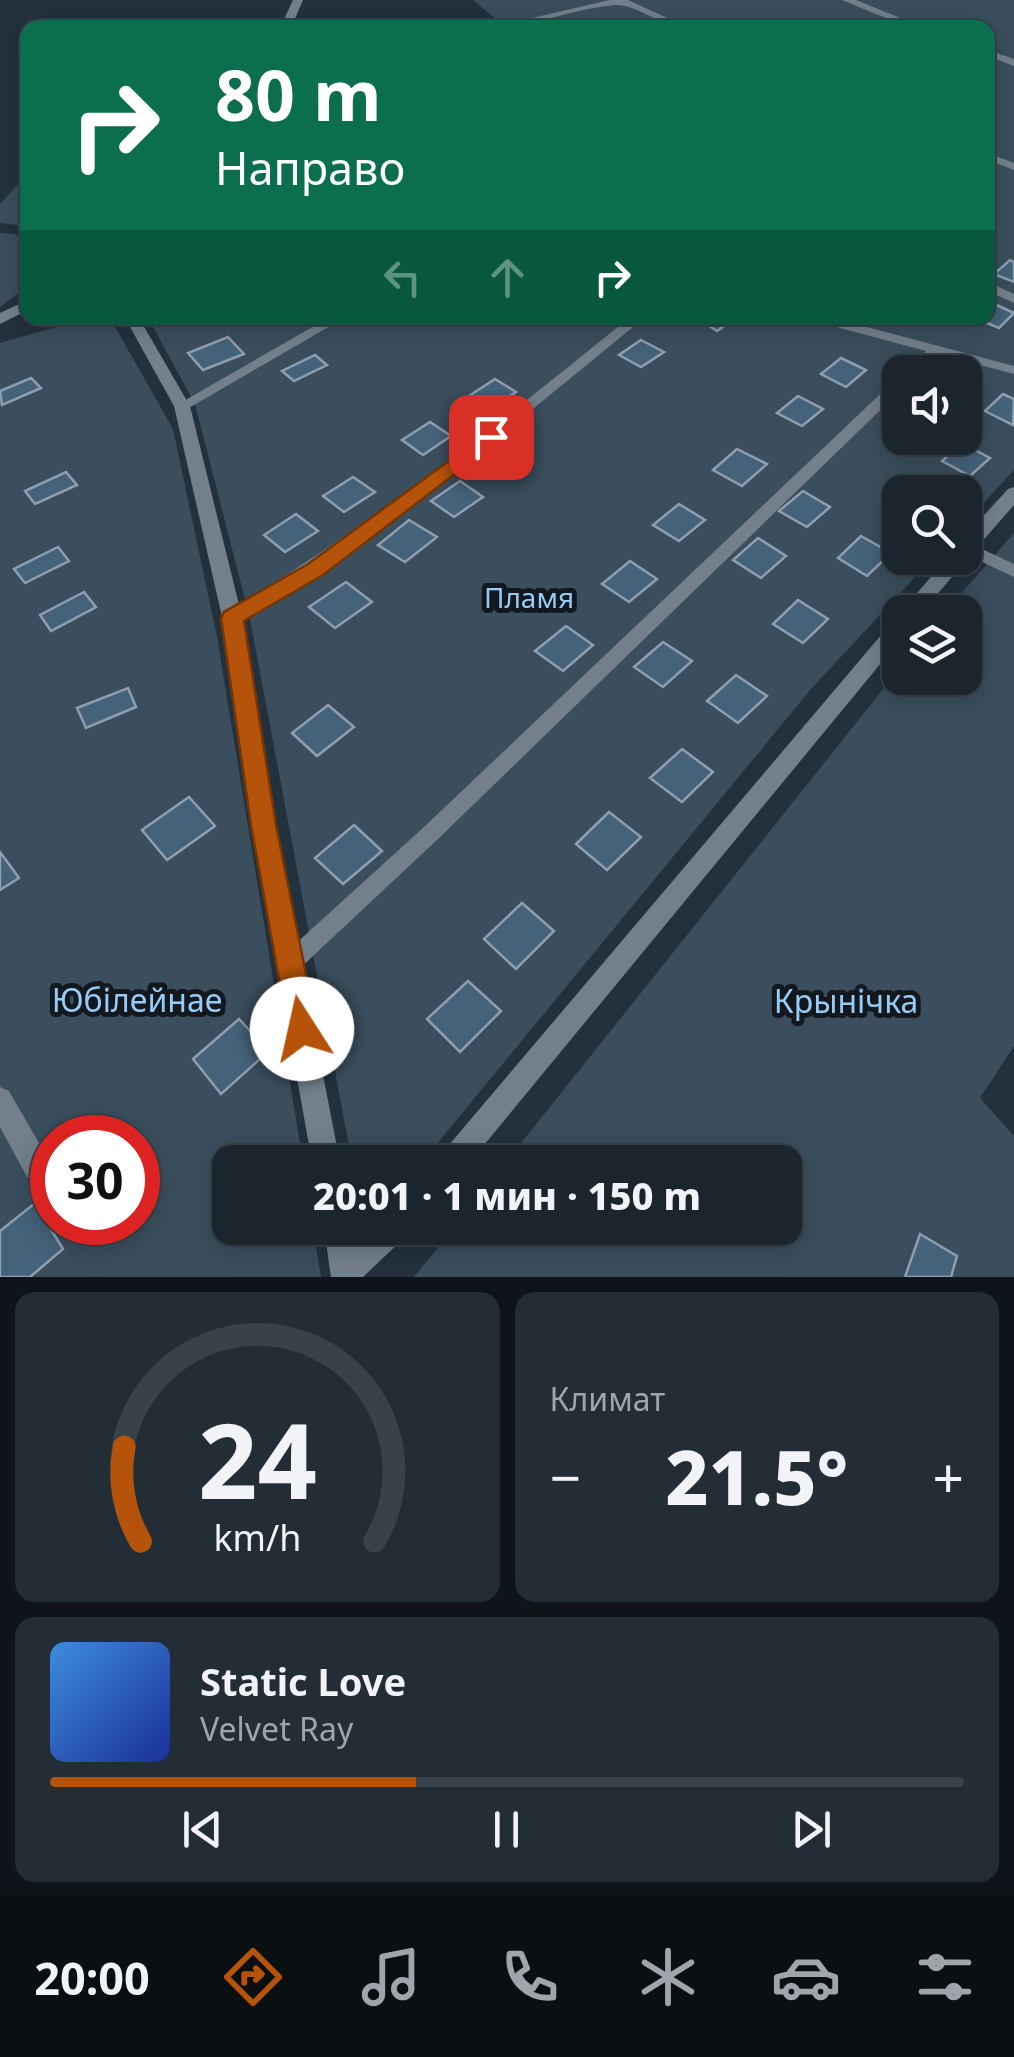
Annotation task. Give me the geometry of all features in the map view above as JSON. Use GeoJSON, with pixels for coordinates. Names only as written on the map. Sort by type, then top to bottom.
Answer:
{"type":"FeatureCollection","features":[{"type":"Feature","properties":{"kind":"street"},"geometry":{"type":"LineString","coordinates":[[136,325],[182,406],[232,618],[264,825],[323,1145]]}},
{"type":"Feature","properties":{"kind":"street"},"geometry":{"type":"LineString","coordinates":[[982,529],[1014,493]]}},
{"type":"Feature","properties":{"kind":"street"},"geometry":{"type":"LineString","coordinates":[[925,595],[943,575]]}},
{"type":"Feature","properties":{"kind":"street"},"geometry":{"type":"LineString","coordinates":[[466,1145],[882,648]]}},
{"type":"Feature","properties":{"kind":"street"},"geometry":{"type":"LineString","coordinates":[[0,1100],[30,1154]]}},
{"type":"Feature","properties":{"kind":"street"},"geometry":{"type":"LineString","coordinates":[[341,1245],[346,1275]]}},
{"type":"Feature","properties":{"kind":"street"},"geometry":{"type":"LineString","coordinates":[[346,1275],[377,1245]]}},
{"type":"Feature","properties":{"kind":"lane"},"geometry":{"type":"LineString","coordinates":[[529,20],[621,0],[666,20]]}},
{"type":"Feature","properties":{"kind":"lane"},"geometry":{"type":"LineString","coordinates":[[847,0],[899,20]]}},
{"type":"Feature","properties":{"kind":"lane"},"geometry":{"type":"LineString","coordinates":[[182,406],[325,325]]}},
{"type":"Feature","properties":{"kind":"lane"},"geometry":{"type":"LineString","coordinates":[[232,618],[315,570],[432,484],[628,325]]}},
{"type":"Feature","properties":{"kind":"lane"},"geometry":{"type":"LineString","coordinates":[[845,325],[1014,370]]}},
{"type":"Feature","properties":{"kind":"lane"},"geometry":{"type":"LineString","coordinates":[[929,355],[936,349]]}},
{"type":"Feature","properties":{"kind":"lane"},"geometry":{"type":"LineString","coordinates":[[290,962],[432,834],[882,400]]}},
{"type":"Feature","properties":{"kind":"lane"},"geometry":{"type":"LineString","coordinates":[[982,555],[1014,572]]}},
{"type":"Feature","properties":{"kind":"green space","name":"Пламя"},"geometry":{"type":"Polygon","coordinates":[[[473,0],[1014,0],[1014,470],[982,505],[982,475],[882,475],[882,575],[917,575],[899,595],[882,595],[882,613],[811,689],[436,1145],[349,1145],[250,619],[195,404],[152,325],[995,325],[995,20],[497,20],[473,0]]]}},
{"type":"Feature","properties":{"kind":"green space"},"geometry":{"type":"Polygon","coordinates":[[[20,182],[20,225],[0,223],[0,204],[20,182]]]}},
{"type":"Feature","properties":{"kind":"green space"},"geometry":{"type":"Polygon","coordinates":[[[0,233],[15,234],[20,238],[20,292],[0,307],[0,233]]]}},
{"type":"Feature","properties":{"kind":"green space","name":"Юбілейнае"},"geometry":{"type":"Polygon","coordinates":[[[63,325],[114,325],[173,429],[217,637],[300,1145],[212,1145],[212,1245],[316,1245],[321,1277],[0,1277],[0,343],[63,325]]]}},
{"type":"Feature","properties":{"kind":"green space","name":"Крынічка"},"geometry":{"type":"Polygon","coordinates":[[[1014,533],[1014,1046],[980,1098],[1014,1136],[1014,1277],[414,1277],[440,1245],[802,1245],[802,1145],[520,1145],[882,691],[882,695],[982,695],[982,595],[960,595],[977,575],[982,575],[982,570],[1014,533]]]}},
{"type":"Feature","properties":{"kind":"building"},"geometry":{"type":"Polygon","coordinates":[[[1010,260],[1014,262],[1014,282],[995,273],[1010,260]]]}},
{"type":"Feature","properties":{"kind":"building"},"geometry":{"type":"Polygon","coordinates":[[[995,304],[1014,313],[999,328],[992,325],[995,325],[995,304]]]}},
{"type":"Feature","properties":{"kind":"building"},"geometry":{"type":"Polygon","coordinates":[[[228,337],[244,354],[203,370],[188,353],[228,337]]]}},
{"type":"Feature","properties":{"kind":"building"},"geometry":{"type":"Polygon","coordinates":[[[641,340],[664,352],[641,367],[619,355],[641,340]]]}},
{"type":"Feature","properties":{"kind":"building"},"geometry":{"type":"Polygon","coordinates":[[[315,355],[327,365],[294,381],[282,371],[315,355]]]}},
{"type":"Feature","properties":{"kind":"building"},"geometry":{"type":"Polygon","coordinates":[[[841,358],[866,370],[846,387],[821,374],[841,358]]]}},
{"type":"Feature","properties":{"kind":"building"},"geometry":{"type":"Polygon","coordinates":[[[31,378],[41,388],[2,405],[0,391],[31,378]]]}},
{"type":"Feature","properties":{"kind":"building"},"geometry":{"type":"Polygon","coordinates":[[[495,379],[516,392],[490,409],[469,396],[495,379]]]}},
{"type":"Feature","properties":{"kind":"building"},"geometry":{"type":"Polygon","coordinates":[[[1003,394],[1014,399],[1013,425],[985,411],[1003,394]]]}},
{"type":"Feature","properties":{"kind":"building"},"geometry":{"type":"Polygon","coordinates":[[[798,396],[823,409],[802,426],[777,413],[798,396]]]}},
{"type":"Feature","properties":{"kind":"building"},"geometry":{"type":"Polygon","coordinates":[[[430,422],[451,436],[423,455],[402,440],[430,422]]]}},
{"type":"Feature","properties":{"kind":"building"},"geometry":{"type":"Polygon","coordinates":[[[737,449],[767,464],[742,486],[713,470],[737,449]]]}},
{"type":"Feature","properties":{"kind":"building"},"geometry":{"type":"Polygon","coordinates":[[[982,454],[990,458],[971,475],[942,461],[949,455],[982,454]]]}},
{"type":"Feature","properties":{"kind":"building"},"geometry":{"type":"Polygon","coordinates":[[[66,472],[77,485],[35,504],[25,491],[66,472]]]}},
{"type":"Feature","properties":{"kind":"building"},"geometry":{"type":"Polygon","coordinates":[[[353,477],[375,492],[344,512],[323,496],[353,477]]]}},
{"type":"Feature","properties":{"kind":"building"},"geometry":{"type":"Polygon","coordinates":[[[460,481],[483,497],[454,517],[431,501],[460,481]]]}},
{"type":"Feature","properties":{"kind":"building"},"geometry":{"type":"Polygon","coordinates":[[[803,491],[830,507],[807,527],[779,511],[803,491]]]}},
{"type":"Feature","properties":{"kind":"building"},"geometry":{"type":"Polygon","coordinates":[[[679,504],[705,520],[679,541],[653,525],[679,504]]]}},
{"type":"Feature","properties":{"kind":"building"},"geometry":{"type":"Polygon","coordinates":[[[296,514],[318,531],[285,552],[264,535],[296,514]]]}},
{"type":"Feature","properties":{"kind":"building"},"geometry":{"type":"Polygon","coordinates":[[[409,520],[437,537],[405,562],[378,545],[409,520]]]}},
{"type":"Feature","properties":{"kind":"building"},"geometry":{"type":"Polygon","coordinates":[[[861,536],[882,548],[882,562],[867,576],[838,558],[861,536]]]}},
{"type":"Feature","properties":{"kind":"building"},"geometry":{"type":"Polygon","coordinates":[[[758,538],[786,556],[761,578],[733,560],[758,538]]]}},
{"type":"Feature","properties":{"kind":"building"},"geometry":{"type":"Polygon","coordinates":[[[58,547],[69,561],[25,583],[14,569],[58,547]]]}},
{"type":"Feature","properties":{"kind":"building"},"geometry":{"type":"Polygon","coordinates":[[[630,561],[657,579],[629,602],[602,584],[630,561]]]}},
{"type":"Feature","properties":{"kind":"building"},"geometry":{"type":"Polygon","coordinates":[[[346,582],[372,602],[335,628],[309,607],[346,582]]]}},
{"type":"Feature","properties":{"kind":"building"},"geometry":{"type":"Polygon","coordinates":[[[84,592],[96,607],[51,631],[40,615],[84,592]]]}},
{"type":"Feature","properties":{"kind":"building"},"geometry":{"type":"Polygon","coordinates":[[[798,600],[828,619],[803,643],[773,624],[798,600]]]}},
{"type":"Feature","properties":{"kind":"building"},"geometry":{"type":"Polygon","coordinates":[[[566,626],[593,645],[563,671],[535,651],[566,626]]]}},
{"type":"Feature","properties":{"kind":"building"},"geometry":{"type":"Polygon","coordinates":[[[663,642],[692,661],[663,687],[634,667],[663,642]]]}},
{"type":"Feature","properties":{"kind":"building"},"geometry":{"type":"Polygon","coordinates":[[[736,675],[767,696],[738,723],[707,701],[736,675]]]}},
{"type":"Feature","properties":{"kind":"building"},"geometry":{"type":"Polygon","coordinates":[[[128,688],[136,707],[86,728],[77,708],[128,688]]]}},
{"type":"Feature","properties":{"kind":"building"},"geometry":{"type":"Polygon","coordinates":[[[328,705],[354,727],[317,756],[292,733],[328,705]]]}},
{"type":"Feature","properties":{"kind":"building"},"geometry":{"type":"Polygon","coordinates":[[[682,749],[713,772],[682,802],[650,778],[682,749]]]}},
{"type":"Feature","properties":{"kind":"building"},"geometry":{"type":"Polygon","coordinates":[[[189,797],[215,826],[167,860],[142,830],[189,797]]]}},
{"type":"Feature","properties":{"kind":"building"},"geometry":{"type":"Polygon","coordinates":[[[609,812],[641,837],[607,870],[576,844],[609,812]]]}},
{"type":"Feature","properties":{"kind":"building"},"geometry":{"type":"Polygon","coordinates":[[[354,825],[382,851],[343,884],[315,858],[354,825]]]}},
{"type":"Feature","properties":{"kind":"building"},"geometry":{"type":"Polygon","coordinates":[[[0,852],[19,878],[0,890],[0,852]]]}},
{"type":"Feature","properties":{"kind":"building"},"geometry":{"type":"Polygon","coordinates":[[[522,903],[554,931],[516,969],[484,939],[522,903]]]}},
{"type":"Feature","properties":{"kind":"building"},"geometry":{"type":"Polygon","coordinates":[[[468,981],[501,1011],[460,1052],[427,1019],[468,981]]]}},
{"type":"Feature","properties":{"kind":"building"},"geometry":{"type":"Polygon","coordinates":[[[239,1019],[269,1051],[221,1094],[193,1059],[239,1019]]]}},
{"type":"Feature","properties":{"kind":"building"},"geometry":{"type":"Polygon","coordinates":[[[30,1207],[30,1245],[61,1245],[63,1249],[30,1277],[0,1277],[0,1231],[30,1207]]]}},
{"type":"Feature","properties":{"kind":"building"},"geometry":{"type":"Polygon","coordinates":[[[920,1234],[957,1256],[951,1277],[905,1277],[920,1234]]]}},
{"type":"Feature","properties":{"kind":"route"},"geometry":{"type":"LineString","coordinates":[[302,1029],[264,825],[232,618],[315,570],[491,437]]}}]}
